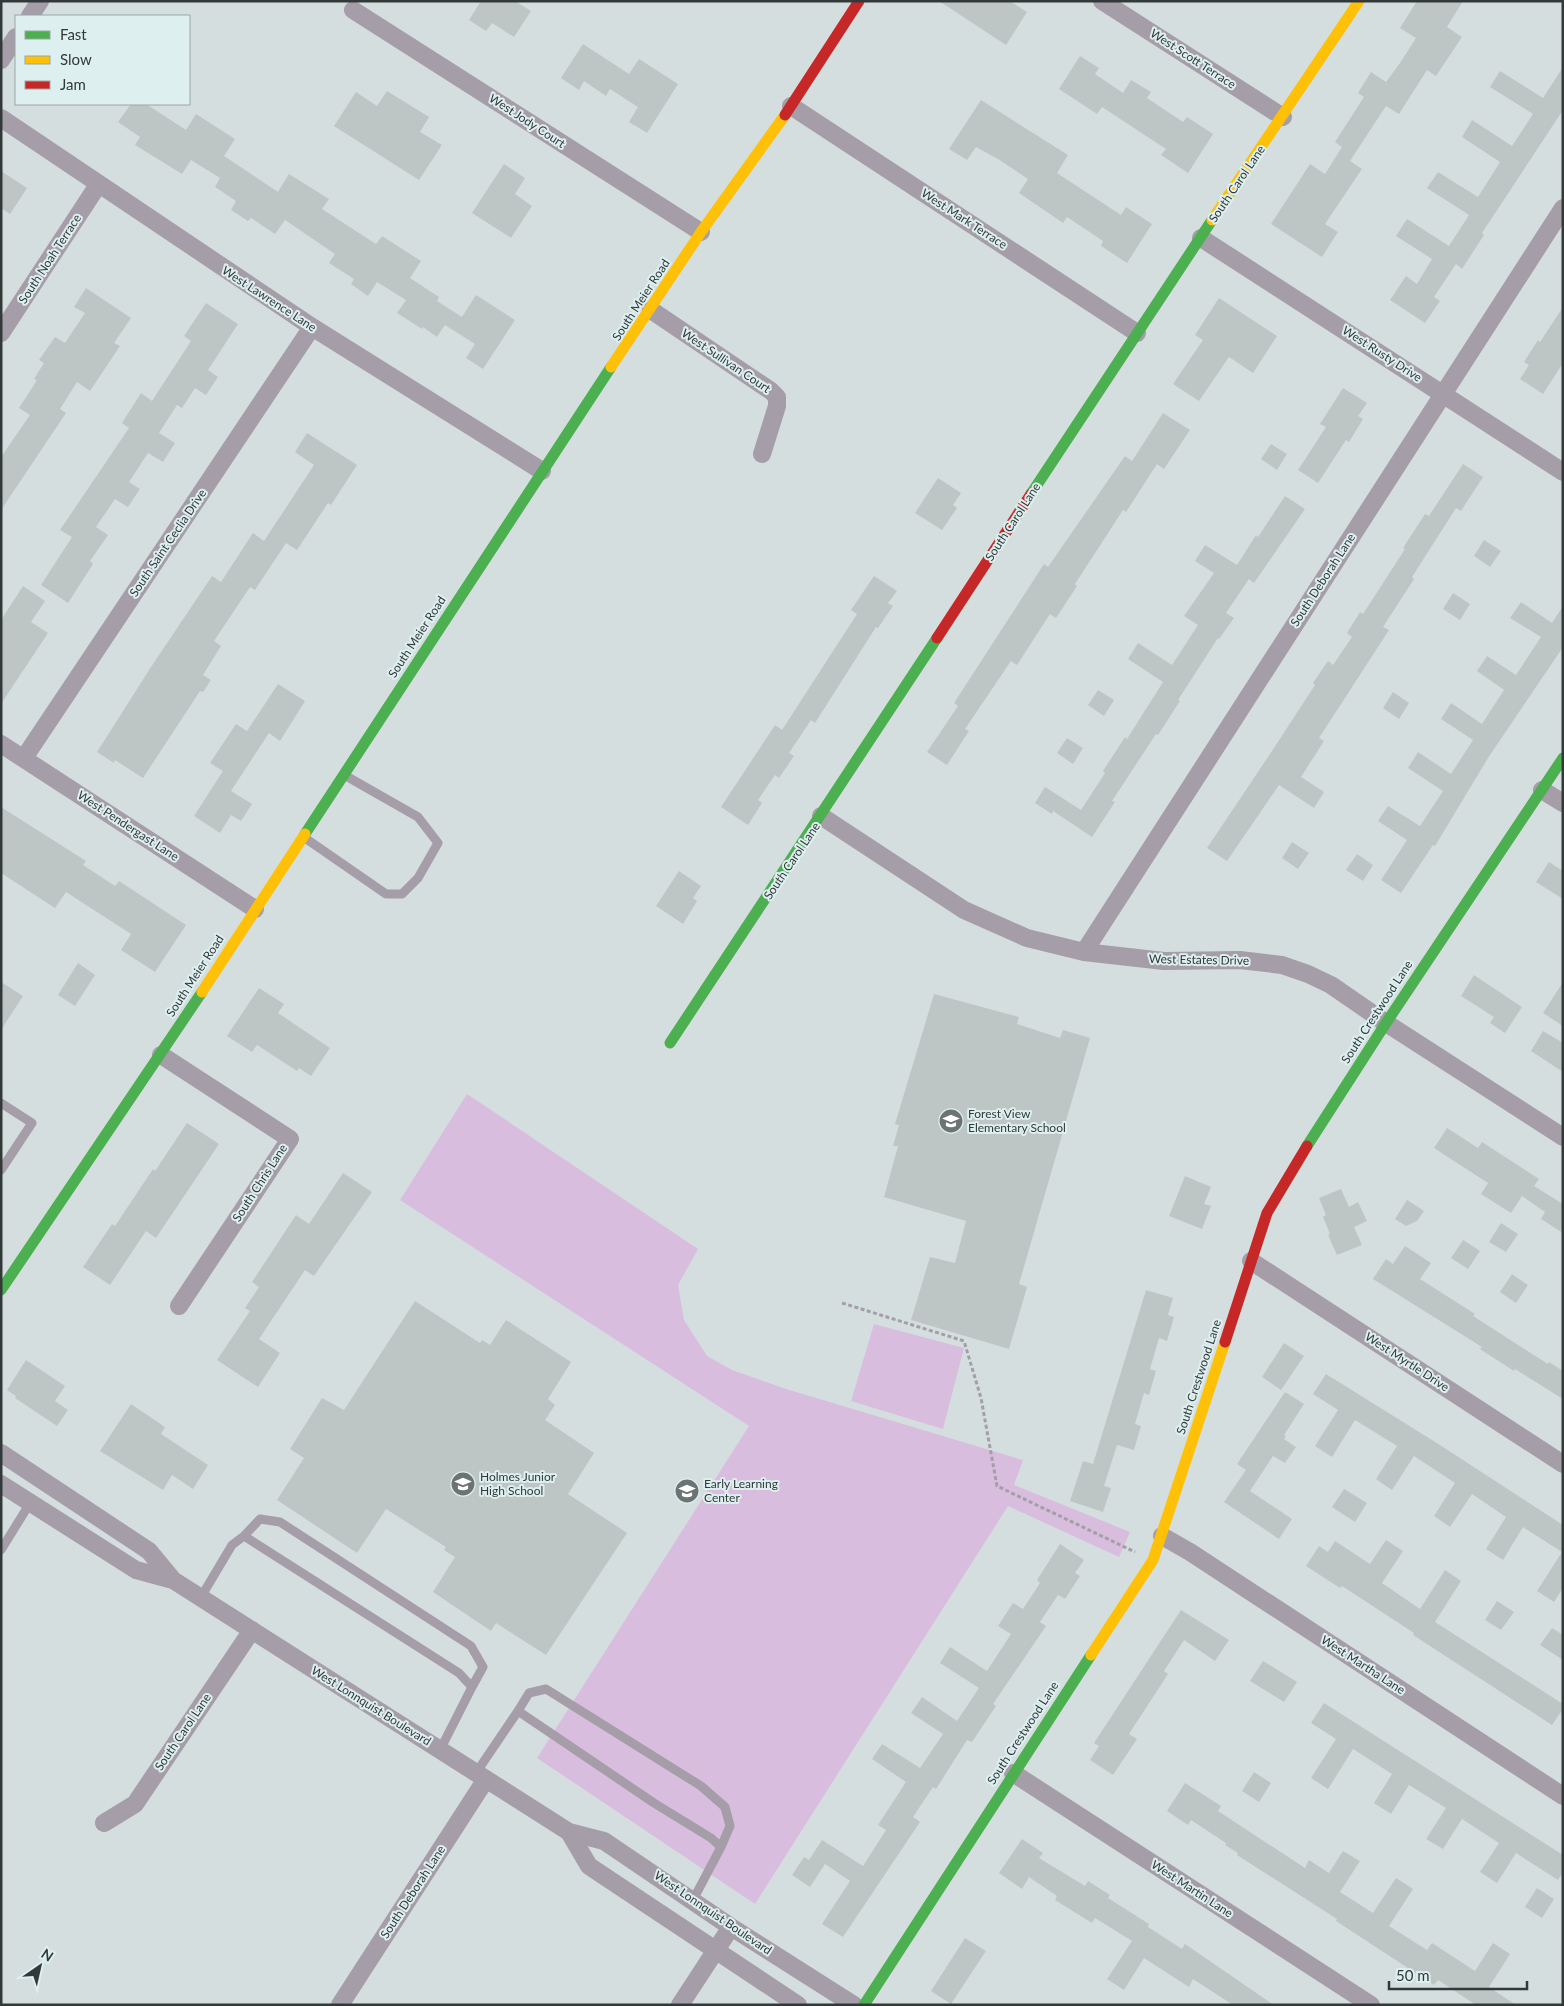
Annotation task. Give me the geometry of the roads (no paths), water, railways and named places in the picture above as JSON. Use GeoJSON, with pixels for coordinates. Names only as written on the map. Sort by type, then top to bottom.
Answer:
{"type":"FeatureCollection","features":[{"type":"Feature","properties":{"kind":"street"},"geometry":{"type":"LineString","coordinates":[[31,15],[40,1]]}},
{"type":"Feature","properties":{"kind":"street","name":"West Scott Terrace"},"geometry":{"type":"LineString","coordinates":[[1102,1],[1283,117]]}},
{"type":"Feature","properties":{"kind":"street","name":"South Carol Lane"},"geometry":{"type":"LineString","coordinates":[[670,1043],[822,816],[1137,332],[1359,1]]}},
{"type":"Feature","properties":{"kind":"street","name":"South Meier Road"},"geometry":{"type":"LineString","coordinates":[[1,1290],[161,1055],[542,471],[651,310],[701,232],[791,106],[857,2]]}},
{"type":"Feature","properties":{"kind":"street","name":"West Jody Court"},"geometry":{"type":"LineString","coordinates":[[353,10],[701,232]]}},
{"type":"Feature","properties":{"kind":"street"},"geometry":{"type":"LineString","coordinates":[[1,60],[15,39]]}},
{"type":"Feature","properties":{"kind":"street","name":"West Mark Terrace"},"geometry":{"type":"LineString","coordinates":[[791,106],[1137,332]]}},
{"type":"Feature","properties":{"kind":"street","name":"West Lawrence Lane"},"geometry":{"type":"LineString","coordinates":[[1,118],[98,185],[312,327],[542,471]]}},
{"type":"Feature","properties":{"kind":"street","name":"South Noah Terrace"},"geometry":{"type":"LineString","coordinates":[[1,333],[98,185]]}},
{"type":"Feature","properties":{"kind":"street","name":"South Deborah Lane"},"geometry":{"type":"LineString","coordinates":[[1084,952],[1563,208]]}},
{"type":"Feature","properties":{"kind":"street","name":"West Rusty Drive"},"geometry":{"type":"LineString","coordinates":[[1200,238],[1563,472]]}},
{"type":"Feature","properties":{"kind":"street","name":"West Sullivan Court"},"geometry":{"type":"LineString","coordinates":[[651,310],[771,391],[777,397],[777,406],[762,454]]}},
{"type":"Feature","properties":{"kind":"street","name":"South Saint Ceclia Drive"},"geometry":{"type":"LineString","coordinates":[[24,758],[312,327]]}},
{"type":"Feature","properties":{"kind":"street","name":"West Pendergast Lane"},"geometry":{"type":"LineString","coordinates":[[1,744],[255,909]]}},
{"type":"Feature","properties":{"kind":"street","name":"South Crestwood Lane"},"geometry":{"type":"LineString","coordinates":[[864,2005],[1013,1773],[1154,1560],[1267,1213],[1299,1158],[1386,1023],[1563,758]]}},
{"type":"Feature","properties":{"kind":"street"},"geometry":{"type":"LineString","coordinates":[[1542,790],[1563,803]]}},
{"type":"Feature","properties":{"kind":"street","name":"West Estates Drive"},"geometry":{"type":"LineString","coordinates":[[822,816],[964,910],[1027,938],[1084,952],[1164,961],[1240,960],[1282,964],[1308,974],[1331,985],[1386,1023],[1563,1137]]}},
{"type":"Feature","properties":{"kind":"street","name":"South Chris Lane"},"geometry":{"type":"LineString","coordinates":[[161,1055],[290,1139],[180,1306]]}},
{"type":"Feature","properties":{"kind":"street","name":"West Myrtle Drive"},"geometry":{"type":"LineString","coordinates":[[1251,1261],[1563,1464]]}},
{"type":"Feature","properties":{"kind":"street","name":"West Lonnquist Boulevard"},"geometry":{"type":"LineString","coordinates":[[1,1453],[149,1551],[173,1580]]}},
{"type":"Feature","properties":{"kind":"street","name":"West Lonnquist Boulevard"},"geometry":{"type":"LineString","coordinates":[[1,1484],[136,1570],[173,1580],[201,1597],[569,1832],[604,1841],[731,1927],[854,2005]]}},
{"type":"Feature","properties":{"kind":"street","name":"West Martha Lane"},"geometry":{"type":"LineString","coordinates":[[1162,1536],[1206,1562],[1563,1796]]}},
{"type":"Feature","properties":{"kind":"street","name":"South Carol Lane"},"geometry":{"type":"LineString","coordinates":[[104,1823],[135,1804],[252,1630]]}},
{"type":"Feature","properties":{"kind":"street","name":"West Martin Lane"},"geometry":{"type":"LineString","coordinates":[[1013,1773],[1371,2005]]}},
{"type":"Feature","properties":{"kind":"street","name":"South Deborah Lane"},"geometry":{"type":"LineString","coordinates":[[340,2005],[481,1776]]}},
{"type":"Feature","properties":{"kind":"street","name":"West Lonnquist Boulevard"},"geometry":{"type":"LineString","coordinates":[[569,1832],[589,1866],[798,2005]]}},
{"type":"Feature","properties":{"kind":"street"},"geometry":{"type":"LineString","coordinates":[[680,2005],[731,1927]]}},
{"type":"Feature","properties":{"kind":"lane"},"geometry":{"type":"LineString","coordinates":[[303,836],[386,894],[402,894],[418,878],[438,842],[418,817],[344,775]]}},
{"type":"Feature","properties":{"kind":"lane"},"geometry":{"type":"LineString","coordinates":[[1,1102],[32,1123],[1,1170]]}},
{"type":"Feature","properties":{"kind":"lane"},"geometry":{"type":"LineString","coordinates":[[2,1547],[30,1503]]}},
{"type":"Feature","properties":{"kind":"lane"},"geometry":{"type":"LineString","coordinates":[[201,1597],[232,1545],[244,1536],[260,1519],[280,1522],[471,1646],[483,1667],[440,1750]]}},
{"type":"Feature","properties":{"kind":"lane"},"geometry":{"type":"LineString","coordinates":[[244,1536],[459,1673],[472,1687]]}},
{"type":"Feature","properties":{"kind":"lane"},"geometry":{"type":"LineString","coordinates":[[481,1776],[529,1693],[546,1688],[701,1786],[725,1807],[730,1826],[721,1848],[693,1900]]}},
{"type":"Feature","properties":{"kind":"lane"},"geometry":{"type":"LineString","coordinates":[[518,1711],[654,1804],[711,1838],[721,1848]]}},
{"type":"Feature","properties":{"kind":"place","name":"Forest View Elementary School"},"geometry":{"type":"Point","coordinates":[951,1121]}},
{"type":"Feature","properties":{"kind":"place","name":"Holmes Junior High School"},"geometry":{"type":"Point","coordinates":[463,1484]}},
{"type":"Feature","properties":{"kind":"place","name":"Early Learning Center"},"geometry":{"type":"Point","coordinates":[687,1491]}}]}
